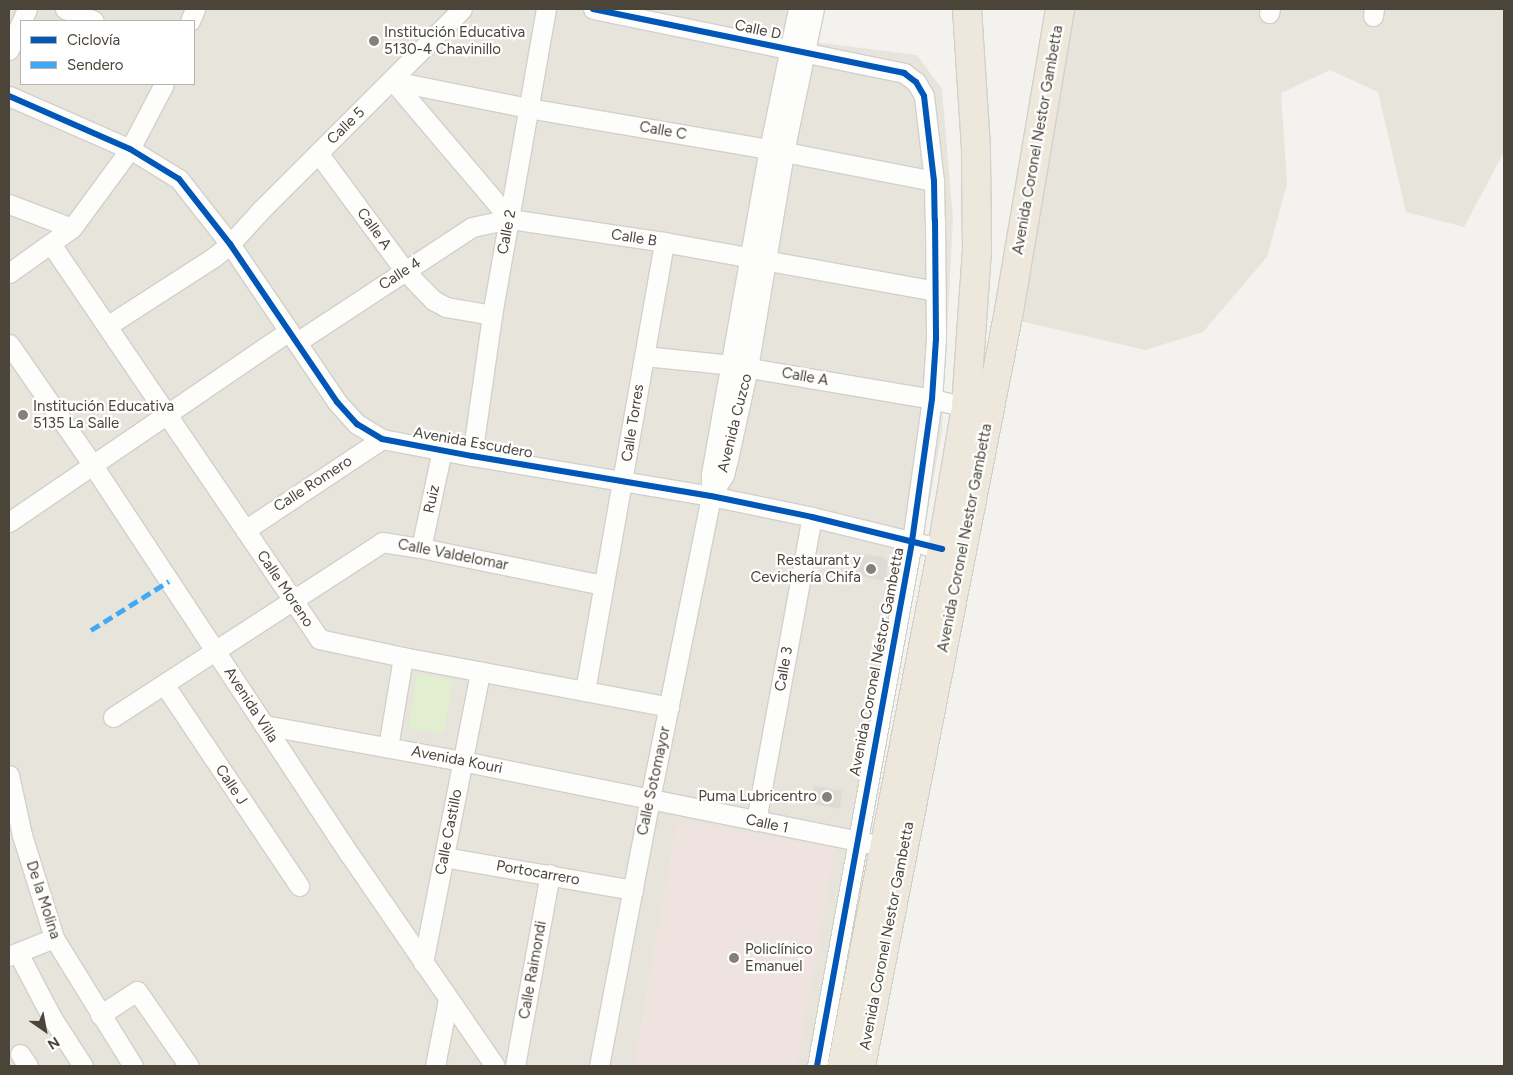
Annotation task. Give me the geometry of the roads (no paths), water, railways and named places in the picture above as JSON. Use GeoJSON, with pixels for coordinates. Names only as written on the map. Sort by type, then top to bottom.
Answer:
{"type":"FeatureCollection","features":[{"type":"Feature","properties":{"kind":"highway","name":"Avenida Coronel Nestor Gambetta"},"geometry":{"type":"LineString","coordinates":[[842,1066],[942,549],[966,407],[977,251],[976,148],[966,9]]}},
{"type":"Feature","properties":{"kind":"highway","name":"Avenida Coronel Nestor Gambetta"},"geometry":{"type":"LineString","coordinates":[[861,1066],[1010,311],[1060,9]]}},
{"type":"Feature","properties":{"kind":"street"},"geometry":{"type":"LineString","coordinates":[[65,9],[92,20]]}},
{"type":"Feature","properties":{"kind":"street","name":"Calle 5"},"geometry":{"type":"LineString","coordinates":[[107,326],[214,257],[230,244],[462,9]]}},
{"type":"Feature","properties":{"kind":"street","name":"Calle 2"},"geometry":{"type":"LineString","coordinates":[[472,456],[492,315],[546,9]]}},
{"type":"Feature","properties":{"kind":"street","name":"Calle D"},"geometry":{"type":"LineString","coordinates":[[593,9],[904,73],[916,82]]}},
{"type":"Feature","properties":{"kind":"street","name":"Avenida Cuzco"},"geometry":{"type":"LineString","coordinates":[[798,9],[798,51]]}},
{"type":"Feature","properties":{"kind":"street","name":"Avenida Cuzco"},"geometry":{"type":"LineString","coordinates":[[711,496],[724,475],[776,150],[798,51],[814,9]]}},
{"type":"Feature","properties":{"kind":"street"},"geometry":{"type":"LineString","coordinates":[[9,50],[20,25]]}},
{"type":"Feature","properties":{"kind":"street"},"geometry":{"type":"LineString","coordinates":[[392,81],[510,219]]}},
{"type":"Feature","properties":{"kind":"street","name":"Calle C"},"geometry":{"type":"LineString","coordinates":[[392,81],[528,108],[776,150],[934,181]]}},
{"type":"Feature","properties":{"kind":"street","name":"Avenida Coronel Néstor Gambetta"},"geometry":{"type":"LineString","coordinates":[[817,1066],[856,842],[912,542],[932,399],[936,339],[934,181],[924,96],[916,82]]}},
{"type":"Feature","properties":{"kind":"street"},"geometry":{"type":"LineString","coordinates":[[9,273],[72,228],[130,149],[163,85]]}},
{"type":"Feature","properties":{"kind":"street","name":"Avenida Escudero"},"geometry":{"type":"LineString","coordinates":[[9,96],[130,149],[179,179],[230,244],[337,402],[357,424],[382,439],[711,496],[812,517],[942,549]]}},
{"type":"Feature","properties":{"kind":"street","name":"Calle A"},"geometry":{"type":"LineString","coordinates":[[318,154],[405,271],[433,300],[446,307],[492,315]]}},
{"type":"Feature","properties":{"kind":"street"},"geometry":{"type":"LineString","coordinates":[[9,204],[72,228]]}},
{"type":"Feature","properties":{"kind":"street","name":"Calle B"},"geometry":{"type":"LineString","coordinates":[[510,219],[664,242],[936,291]]}},
{"type":"Feature","properties":{"kind":"street","name":"Calle 4"},"geometry":{"type":"LineString","coordinates":[[9,522],[166,413],[405,271],[472,227],[510,219]]}},
{"type":"Feature","properties":{"kind":"street","name":"Calle Torres"},"geometry":{"type":"LineString","coordinates":[[586,692],[664,242]]}},
{"type":"Feature","properties":{"kind":"street","name":"Calle Moreno"},"geometry":{"type":"LineString","coordinates":[[51,244],[319,639],[480,672],[670,707]]}},
{"type":"Feature","properties":{"kind":"street","name":"Avenida Villa"},"geometry":{"type":"LineString","coordinates":[[9,344],[92,464],[423,963],[495,1066]]}},
{"type":"Feature","properties":{"kind":"street","name":"Calle A"},"geometry":{"type":"LineString","coordinates":[[644,356],[740,366],[932,399],[966,407]]}},
{"type":"Feature","properties":{"kind":"street","name":"Calle Romero"},"geometry":{"type":"LineString","coordinates":[[245,530],[382,439]]}},
{"type":"Feature","properties":{"kind":"street","name":"Ruiz"},"geometry":{"type":"LineString","coordinates":[[421,548],[442,450]]}},
{"type":"Feature","properties":{"kind":"street","name":"Calle Sotomayor"},"geometry":{"type":"LineString","coordinates":[[599,1066],[711,496]]}},
{"type":"Feature","properties":{"kind":"street","name":"Calle 3"},"geometry":{"type":"LineString","coordinates":[[756,821],[812,517]]}},
{"type":"Feature","properties":{"kind":"street","name":"Calle Valdelomar"},"geometry":{"type":"LineString","coordinates":[[113,717],[382,542],[421,548],[604,585]]}},
{"type":"Feature","properties":{"kind":"street"},"geometry":{"type":"LineString","coordinates":[[388,747],[403,657]]}},
{"type":"Feature","properties":{"kind":"street","name":"Calle Castillo"},"geometry":{"type":"LineString","coordinates":[[423,963],[480,672]]}},
{"type":"Feature","properties":{"kind":"street","name":"Calle J"},"geometry":{"type":"LineString","coordinates":[[164,684],[299,886]]}},
{"type":"Feature","properties":{"kind":"street","name":"Avenida Kouri"},"geometry":{"type":"LineString","coordinates":[[264,725],[462,761],[650,799]]}},
{"type":"Feature","properties":{"kind":"street","name":"De la Molina"},"geometry":{"type":"LineString","coordinates":[[9,775],[16,838],[54,938],[132,1066]]}},
{"type":"Feature","properties":{"kind":"street","name":"Calle 1"},"geometry":{"type":"LineString","coordinates":[[650,799],[856,842],[884,846]]}},
{"type":"Feature","properties":{"kind":"street","name":"Portocarrero"},"geometry":{"type":"LineString","coordinates":[[444,857],[633,890]]}},
{"type":"Feature","properties":{"kind":"street","name":"Calle Raimondi"},"geometry":{"type":"LineString","coordinates":[[515,1066],[550,874]]}},
{"type":"Feature","properties":{"kind":"street"},"geometry":{"type":"LineString","coordinates":[[54,938],[13,954],[84,1066]]}},
{"type":"Feature","properties":{"kind":"street"},"geometry":{"type":"LineString","coordinates":[[100,1015],[137,991],[189,1066]]}},
{"type":"Feature","properties":{"kind":"street"},"geometry":{"type":"LineString","coordinates":[[435,1066],[448,999]]}},
{"type":"Feature","properties":{"kind":"place","name":"Institución Educativa 5130-4 Chavinillo"},"geometry":{"type":"Point","coordinates":[374,41]}},
{"type":"Feature","properties":{"kind":"place","name":"Institución Educativa 5135 La Salle"},"geometry":{"type":"Point","coordinates":[23,415]}},
{"type":"Feature","properties":{"kind":"place","name":"Restaurant y Cevichería Chifa"},"geometry":{"type":"Point","coordinates":[871,569]}},
{"type":"Feature","properties":{"kind":"place","name":"Puma Lubricentro"},"geometry":{"type":"Point","coordinates":[827,797]}},
{"type":"Feature","properties":{"kind":"place","name":"Policlínico Emanuel"},"geometry":{"type":"Point","coordinates":[734,958]}}]}
